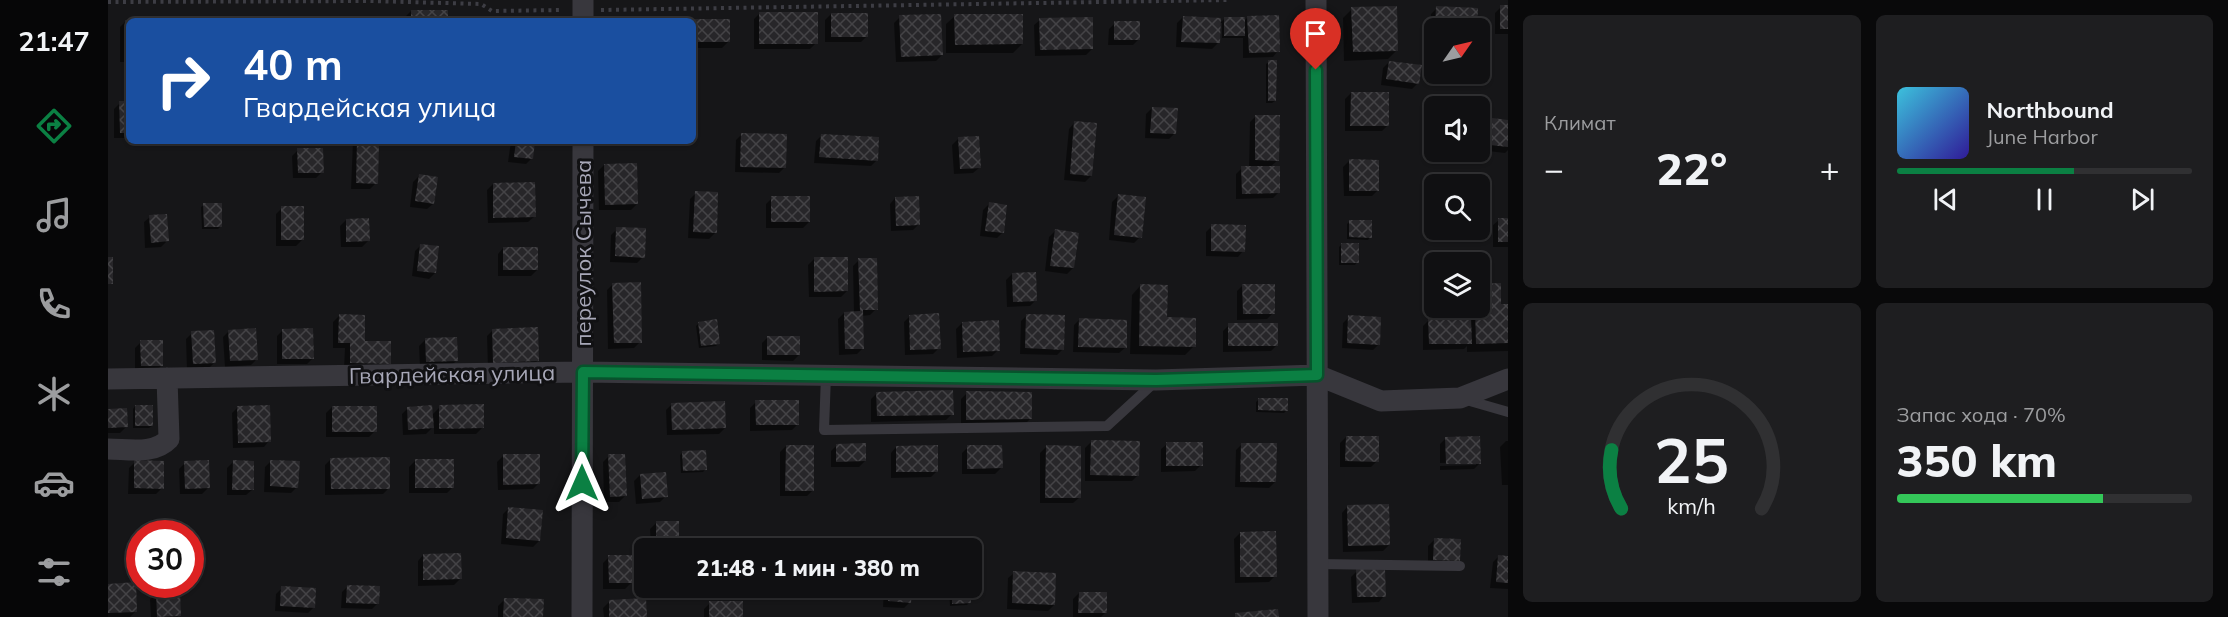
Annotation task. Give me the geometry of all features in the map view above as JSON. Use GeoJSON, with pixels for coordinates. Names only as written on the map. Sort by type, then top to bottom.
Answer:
{"type":"FeatureCollection","features":[{"type":"Feature","properties":{"kind":"street"},"geometry":{"type":"LineString","coordinates":[[1316,0],[1318,617]]}},
{"type":"Feature","properties":{"kind":"street","name":"переулок Сычева"},"geometry":{"type":"LineString","coordinates":[[582,617],[583,144]]}},
{"type":"Feature","properties":{"kind":"street","name":"Гвардейская улица"},"geometry":{"type":"LineString","coordinates":[[108,379],[583,372],[1156,380],[1317,375],[1381,401],[1460,398],[1508,379]]}},
{"type":"Feature","properties":{"kind":"street"},"geometry":{"type":"LineString","coordinates":[[108,449],[150,449],[162,446],[169,439],[167,378]]}},
{"type":"Feature","properties":{"kind":"lane"},"geometry":{"type":"LineString","coordinates":[[826,375],[824,430],[1107,426],[1156,380]]}},
{"type":"Feature","properties":{"kind":"lane"},"geometry":{"type":"LineString","coordinates":[[1460,398],[1508,412]]}},
{"type":"Feature","properties":{"kind":"lane"},"geometry":{"type":"LineString","coordinates":[[1318,564],[1460,566]]}},
{"type":"Feature","properties":{"kind":"path"},"geometry":{"type":"LineString","coordinates":[[108,2],[370,1],[481,4],[492,11],[1227,0]]}},
{"type":"Feature","properties":{"kind":"building"},"geometry":{"type":"Polygon","coordinates":[[[1500,5],[1508,5],[1508,29],[1500,29],[1500,5]]]}},
{"type":"Feature","properties":{"kind":"building"},"geometry":{"type":"Polygon","coordinates":[[[1397,6],[1398,51],[1353,52],[1351,7],[1397,6]]]}},
{"type":"Feature","properties":{"kind":"building"},"geometry":{"type":"Polygon","coordinates":[[[1436,6],[1478,8],[1478,18],[1435,18],[1436,6]]]}},
{"type":"Feature","properties":{"kind":"building"},"geometry":{"type":"Polygon","coordinates":[[[411,10],[448,10],[448,18],[411,18],[411,10]]]}},
{"type":"Feature","properties":{"kind":"building"},"geometry":{"type":"Polygon","coordinates":[[[759,12],[818,12],[818,44],[759,44],[759,12]]]}},
{"type":"Feature","properties":{"kind":"building"},"geometry":{"type":"Polygon","coordinates":[[[831,13],[868,13],[868,37],[831,37],[831,13]]]}},
{"type":"Feature","properties":{"kind":"building"},"geometry":{"type":"Polygon","coordinates":[[[941,14],[943,55],[901,57],[899,15],[941,14]]]}},
{"type":"Feature","properties":{"kind":"building"},"geometry":{"type":"Polygon","coordinates":[[[954,14],[1023,14],[1023,44],[955,45],[954,14]]]}},
{"type":"Feature","properties":{"kind":"building"},"geometry":{"type":"Polygon","coordinates":[[[1279,15],[1280,52],[1249,53],[1247,16],[1279,15]]]}},
{"type":"Feature","properties":{"kind":"building"},"geometry":{"type":"Polygon","coordinates":[[[1183,16],[1221,18],[1220,43],[1181,42],[1183,16]]]}},
{"type":"Feature","properties":{"kind":"building"},"geometry":{"type":"Polygon","coordinates":[[[479,17],[537,18],[479,18],[479,17]]]}},
{"type":"Feature","properties":{"kind":"building"},"geometry":{"type":"Polygon","coordinates":[[[1093,17],[1093,49],[1040,50],[1039,18],[1093,17]]]}},
{"type":"Feature","properties":{"kind":"building"},"geometry":{"type":"Polygon","coordinates":[[[1224,17],[1245,17],[1245,36],[1224,36],[1224,17]]]}},
{"type":"Feature","properties":{"kind":"building"},"geometry":{"type":"Polygon","coordinates":[[[696,19],[730,19],[730,42],[696,42],[696,19]]]}},
{"type":"Feature","properties":{"kind":"building"},"geometry":{"type":"Polygon","coordinates":[[[125,20],[126,20],[126,57],[125,20]]]}},
{"type":"Feature","properties":{"kind":"building"},"geometry":{"type":"Polygon","coordinates":[[[1114,21],[1140,21],[1140,40],[1114,40],[1114,21]]]}},
{"type":"Feature","properties":{"kind":"building"},"geometry":{"type":"Polygon","coordinates":[[[1268,60],[1277,60],[1276,101],[1268,101],[1268,60]]]}},
{"type":"Feature","properties":{"kind":"building"},"geometry":{"type":"Polygon","coordinates":[[[1389,61],[1422,65],[1419,84],[1386,79],[1389,61]]]}},
{"type":"Feature","properties":{"kind":"building"},"geometry":{"type":"Polygon","coordinates":[[[1351,92],[1389,92],[1389,126],[1350,126],[1351,92]]]}},
{"type":"Feature","properties":{"kind":"building"},"geometry":{"type":"Polygon","coordinates":[[[119,101],[126,101],[126,133],[120,133],[119,101]]]}},
{"type":"Feature","properties":{"kind":"building"},"geometry":{"type":"Polygon","coordinates":[[[1152,107],[1178,108],[1176,134],[1150,133],[1152,107]]]}},
{"type":"Feature","properties":{"kind":"building"},"geometry":{"type":"Polygon","coordinates":[[[1255,115],[1280,115],[1279,161],[1255,160],[1255,115]]]}},
{"type":"Feature","properties":{"kind":"building"},"geometry":{"type":"Polygon","coordinates":[[[1490,118],[1508,120],[1508,147],[1490,145],[1490,118]]]}},
{"type":"Feature","properties":{"kind":"building"},"geometry":{"type":"Polygon","coordinates":[[[1074,121],[1097,123],[1092,176],[1070,174],[1074,121]]]}},
{"type":"Feature","properties":{"kind":"building"},"geometry":{"type":"Polygon","coordinates":[[[741,133],[787,134],[786,168],[740,167],[741,133]]]}},
{"type":"Feature","properties":{"kind":"building"},"geometry":{"type":"Polygon","coordinates":[[[821,134],[879,137],[878,161],[819,157],[821,134]]]}},
{"type":"Feature","properties":{"kind":"building"},"geometry":{"type":"Polygon","coordinates":[[[979,136],[981,168],[960,169],[958,137],[979,136]]]}},
{"type":"Feature","properties":{"kind":"building"},"geometry":{"type":"Polygon","coordinates":[[[357,144],[379,144],[378,184],[356,183],[357,144]]]}},
{"type":"Feature","properties":{"kind":"building"},"geometry":{"type":"Polygon","coordinates":[[[516,144],[535,144],[533,159],[514,157],[516,144]]]}},
{"type":"Feature","properties":{"kind":"building"},"geometry":{"type":"Polygon","coordinates":[[[297,148],[323,148],[324,173],[298,173],[297,148]]]}},
{"type":"Feature","properties":{"kind":"building"},"geometry":{"type":"Polygon","coordinates":[[[1349,159],[1379,160],[1379,191],[1349,191],[1349,159]]]}},
{"type":"Feature","properties":{"kind":"building"},"geometry":{"type":"Polygon","coordinates":[[[637,163],[638,204],[605,205],[604,164],[637,163]]]}},
{"type":"Feature","properties":{"kind":"building"},"geometry":{"type":"Polygon","coordinates":[[[1241,166],[1280,166],[1280,193],[1242,194],[1241,166]]]}},
{"type":"Feature","properties":{"kind":"building"},"geometry":{"type":"Polygon","coordinates":[[[419,174],[438,177],[434,204],[415,201],[419,174]]]}},
{"type":"Feature","properties":{"kind":"building"},"geometry":{"type":"Polygon","coordinates":[[[535,182],[536,217],[493,218],[493,183],[535,182]]]}},
{"type":"Feature","properties":{"kind":"building"},"geometry":{"type":"Polygon","coordinates":[[[695,191],[718,192],[717,233],[693,232],[695,191]]]}},
{"type":"Feature","properties":{"kind":"building"},"geometry":{"type":"Polygon","coordinates":[[[1118,194],[1146,197],[1142,238],[1114,235],[1118,194]]]}},
{"type":"Feature","properties":{"kind":"building"},"geometry":{"type":"Polygon","coordinates":[[[771,196],[810,196],[810,222],[771,222],[771,196]]]}},
{"type":"Feature","properties":{"kind":"building"},"geometry":{"type":"Polygon","coordinates":[[[919,196],[920,225],[896,226],[895,197],[919,196]]]}},
{"type":"Feature","properties":{"kind":"building"},"geometry":{"type":"Polygon","coordinates":[[[989,202],[1007,205],[1004,233],[985,231],[989,202]]]}},
{"type":"Feature","properties":{"kind":"building"},"geometry":{"type":"Polygon","coordinates":[[[203,203],[222,203],[222,227],[204,227],[203,203]]]}},
{"type":"Feature","properties":{"kind":"building"},"geometry":{"type":"Polygon","coordinates":[[[281,206],[304,206],[304,240],[281,240],[281,206]]]}},
{"type":"Feature","properties":{"kind":"building"},"geometry":{"type":"Polygon","coordinates":[[[167,214],[169,241],[151,243],[149,215],[167,214]]]}},
{"type":"Feature","properties":{"kind":"building"},"geometry":{"type":"Polygon","coordinates":[[[369,218],[370,241],[346,242],[346,219],[369,218]]]}},
{"type":"Feature","properties":{"kind":"building"},"geometry":{"type":"Polygon","coordinates":[[[1498,218],[1508,218],[1508,242],[1498,242],[1498,218]]]}},
{"type":"Feature","properties":{"kind":"building"},"geometry":{"type":"Polygon","coordinates":[[[1349,220],[1372,220],[1372,238],[1349,237],[1349,220]]]}},
{"type":"Feature","properties":{"kind":"building"},"geometry":{"type":"Polygon","coordinates":[[[1211,224],[1246,225],[1245,252],[1211,251],[1211,224]]]}},
{"type":"Feature","properties":{"kind":"building"},"geometry":{"type":"Polygon","coordinates":[[[616,227],[646,228],[645,258],[615,256],[616,227]]]}},
{"type":"Feature","properties":{"kind":"building"},"geometry":{"type":"Polygon","coordinates":[[[1055,229],[1079,233],[1074,268],[1050,266],[1055,229]]]}},
{"type":"Feature","properties":{"kind":"building"},"geometry":{"type":"Polygon","coordinates":[[[1341,243],[1359,243],[1359,263],[1341,263],[1341,243]]]}},
{"type":"Feature","properties":{"kind":"building"},"geometry":{"type":"Polygon","coordinates":[[[420,244],[439,246],[436,273],[417,271],[420,244]]]}},
{"type":"Feature","properties":{"kind":"building"},"geometry":{"type":"Polygon","coordinates":[[[503,247],[538,247],[538,270],[503,270],[503,247]]]}},
{"type":"Feature","properties":{"kind":"building"},"geometry":{"type":"Polygon","coordinates":[[[108,257],[113,257],[113,284],[108,284],[108,257]]]}},
{"type":"Feature","properties":{"kind":"building"},"geometry":{"type":"Polygon","coordinates":[[[814,257],[848,257],[848,291],[814,292],[814,257]]]}},
{"type":"Feature","properties":{"kind":"building"},"geometry":{"type":"Polygon","coordinates":[[[858,258],[877,258],[878,310],[863,310],[864,349],[845,349],[844,312],[860,311],[858,258]]]}},
{"type":"Feature","properties":{"kind":"building"},"geometry":{"type":"Polygon","coordinates":[[[1036,272],[1037,301],[1013,302],[1012,273],[1036,272]]]}},
{"type":"Feature","properties":{"kind":"building"},"geometry":{"type":"Polygon","coordinates":[[[641,282],[642,343],[614,343],[612,283],[641,282]]]}},
{"type":"Feature","properties":{"kind":"building"},"geometry":{"type":"Polygon","coordinates":[[[1501,283],[1501,304],[1508,304],[1508,343],[1476,344],[1475,318],[1490,318],[1490,284],[1501,283]]]}},
{"type":"Feature","properties":{"kind":"building"},"geometry":{"type":"Polygon","coordinates":[[[1140,284],[1168,285],[1167,317],[1196,318],[1196,347],[1139,346],[1140,284]]]}},
{"type":"Feature","properties":{"kind":"building"},"geometry":{"type":"Polygon","coordinates":[[[1242,284],[1275,284],[1275,314],[1243,314],[1242,284]]]}},
{"type":"Feature","properties":{"kind":"building"},"geometry":{"type":"Polygon","coordinates":[[[939,313],[941,349],[910,350],[909,315],[939,313]]]}},
{"type":"Feature","properties":{"kind":"building"},"geometry":{"type":"Polygon","coordinates":[[[339,314],[365,315],[365,341],[391,341],[391,364],[350,363],[350,343],[338,343],[339,314]]]}},
{"type":"Feature","properties":{"kind":"building"},"geometry":{"type":"Polygon","coordinates":[[[1026,314],[1065,315],[1064,350],[1025,348],[1026,314]]]}},
{"type":"Feature","properties":{"kind":"building"},"geometry":{"type":"Polygon","coordinates":[[[1348,315],[1381,317],[1380,345],[1347,343],[1348,315]]]}},
{"type":"Feature","properties":{"kind":"building"},"geometry":{"type":"Polygon","coordinates":[[[1079,318],[1127,320],[1127,348],[1078,347],[1079,318]]]}},
{"type":"Feature","properties":{"kind":"building"},"geometry":{"type":"Polygon","coordinates":[[[1471,318],[1472,344],[1429,344],[1428,319],[1471,318]]]}},
{"type":"Feature","properties":{"kind":"building"},"geometry":{"type":"Polygon","coordinates":[[[717,319],[720,344],[701,346],[698,322],[717,319]]]}},
{"type":"Feature","properties":{"kind":"building"},"geometry":{"type":"Polygon","coordinates":[[[999,320],[1000,351],[963,352],[962,322],[999,320]]]}},
{"type":"Feature","properties":{"kind":"building"},"geometry":{"type":"Polygon","coordinates":[[[1228,323],[1278,323],[1278,346],[1228,346],[1228,323]]]}},
{"type":"Feature","properties":{"kind":"building"},"geometry":{"type":"Polygon","coordinates":[[[538,327],[539,361],[493,363],[492,329],[538,327]]]}},
{"type":"Feature","properties":{"kind":"building"},"geometry":{"type":"Polygon","coordinates":[[[256,328],[258,360],[230,361],[228,330],[256,328]]]}},
{"type":"Feature","properties":{"kind":"building"},"geometry":{"type":"Polygon","coordinates":[[[313,328],[314,359],[282,359],[282,329],[313,328]]]}},
{"type":"Feature","properties":{"kind":"building"},"geometry":{"type":"Polygon","coordinates":[[[214,330],[216,363],[193,364],[191,331],[214,330]]]}},
{"type":"Feature","properties":{"kind":"building"},"geometry":{"type":"Polygon","coordinates":[[[767,336],[800,336],[800,355],[767,355],[767,336]]]}},
{"type":"Feature","properties":{"kind":"building"},"geometry":{"type":"Polygon","coordinates":[[[457,337],[458,361],[426,362],[425,338],[457,337]]]}},
{"type":"Feature","properties":{"kind":"building"},"geometry":{"type":"Polygon","coordinates":[[[140,340],[163,340],[163,366],[141,366],[140,340]]]}},
{"type":"Feature","properties":{"kind":"building"},"geometry":{"type":"Polygon","coordinates":[[[953,390],[954,415],[877,416],[876,392],[953,390]]]}},
{"type":"Feature","properties":{"kind":"building"},"geometry":{"type":"Polygon","coordinates":[[[966,391],[1032,392],[1032,419],[966,420],[966,391]]]}},
{"type":"Feature","properties":{"kind":"building"},"geometry":{"type":"Polygon","coordinates":[[[1258,398],[1288,398],[1288,411],[1258,410],[1258,398]]]}},
{"type":"Feature","properties":{"kind":"building"},"geometry":{"type":"Polygon","coordinates":[[[755,400],[799,400],[799,425],[756,425],[755,400]]]}},
{"type":"Feature","properties":{"kind":"building"},"geometry":{"type":"Polygon","coordinates":[[[725,401],[726,428],[672,430],[671,403],[725,401]]]}},
{"type":"Feature","properties":{"kind":"building"},"geometry":{"type":"Polygon","coordinates":[[[484,404],[484,428],[439,429],[439,405],[484,404]]]}},
{"type":"Feature","properties":{"kind":"building"},"geometry":{"type":"Polygon","coordinates":[[[135,405],[153,405],[153,426],[135,426],[135,405]]]}},
{"type":"Feature","properties":{"kind":"building"},"geometry":{"type":"Polygon","coordinates":[[[270,405],[271,442],[238,443],[237,406],[270,405]]]}},
{"type":"Feature","properties":{"kind":"building"},"geometry":{"type":"Polygon","coordinates":[[[432,405],[434,428],[408,430],[407,407],[432,405]]]}},
{"type":"Feature","properties":{"kind":"building"},"geometry":{"type":"Polygon","coordinates":[[[332,406],[377,406],[377,432],[332,432],[332,406]]]}},
{"type":"Feature","properties":{"kind":"building"},"geometry":{"type":"Polygon","coordinates":[[[127,408],[128,427],[108,428],[108,409],[127,408]]]}},
{"type":"Feature","properties":{"kind":"building"},"geometry":{"type":"Polygon","coordinates":[[[1346,436],[1379,436],[1379,462],[1345,461],[1346,436]]]}},
{"type":"Feature","properties":{"kind":"building"},"geometry":{"type":"Polygon","coordinates":[[[1480,436],[1481,464],[1446,464],[1445,437],[1480,436]]]}},
{"type":"Feature","properties":{"kind":"building"},"geometry":{"type":"Polygon","coordinates":[[[1091,440],[1140,441],[1139,476],[1090,475],[1091,440]]]}},
{"type":"Feature","properties":{"kind":"building"},"geometry":{"type":"Polygon","coordinates":[[[1166,442],[1203,442],[1203,466],[1166,466],[1166,442]]]}},
{"type":"Feature","properties":{"kind":"building"},"geometry":{"type":"Polygon","coordinates":[[[866,443],[866,461],[836,462],[836,444],[866,443]]]}},
{"type":"Feature","properties":{"kind":"building"},"geometry":{"type":"Polygon","coordinates":[[[1241,443],[1277,443],[1276,482],[1240,482],[1241,443]]]}},
{"type":"Feature","properties":{"kind":"building"},"geometry":{"type":"Polygon","coordinates":[[[786,445],[814,445],[814,491],[785,491],[786,445]]]}},
{"type":"Feature","properties":{"kind":"building"},"geometry":{"type":"Polygon","coordinates":[[[938,445],[938,472],[896,472],[896,446],[938,445]]]}},
{"type":"Feature","properties":{"kind":"building"},"geometry":{"type":"Polygon","coordinates":[[[967,445],[1002,445],[1003,468],[967,469],[967,445]]]}},
{"type":"Feature","properties":{"kind":"building"},"geometry":{"type":"Polygon","coordinates":[[[1046,445],[1081,446],[1081,498],[1045,498],[1046,445]]]}},
{"type":"Feature","properties":{"kind":"building"},"geometry":{"type":"Polygon","coordinates":[[[706,450],[707,470],[683,471],[682,451],[706,450]]]}},
{"type":"Feature","properties":{"kind":"building"},"geometry":{"type":"Polygon","coordinates":[[[503,454],[540,454],[540,484],[503,485],[503,454]]]}},
{"type":"Feature","properties":{"kind":"building"},"geometry":{"type":"Polygon","coordinates":[[[608,454],[625,454],[627,496],[610,497],[608,454]]]}},
{"type":"Feature","properties":{"kind":"building"},"geometry":{"type":"Polygon","coordinates":[[[390,457],[390,489],[331,489],[330,458],[390,457]]]}},
{"type":"Feature","properties":{"kind":"building"},"geometry":{"type":"Polygon","coordinates":[[[415,459],[454,459],[454,488],[415,488],[415,459]]]}},
{"type":"Feature","properties":{"kind":"building"},"geometry":{"type":"Polygon","coordinates":[[[134,460],[164,461],[164,489],[134,488],[134,460]]]}},
{"type":"Feature","properties":{"kind":"building"},"geometry":{"type":"Polygon","coordinates":[[[209,460],[210,488],[185,489],[184,461],[209,460]]]}},
{"type":"Feature","properties":{"kind":"building"},"geometry":{"type":"Polygon","coordinates":[[[233,460],[254,461],[254,490],[232,490],[233,460]]]}},
{"type":"Feature","properties":{"kind":"building"},"geometry":{"type":"Polygon","coordinates":[[[270,460],[300,461],[298,488],[270,486],[270,460]]]}},
{"type":"Feature","properties":{"kind":"building"},"geometry":{"type":"Polygon","coordinates":[[[666,472],[668,497],[642,499],[640,474],[666,472]]]}},
{"type":"Feature","properties":{"kind":"building"},"geometry":{"type":"Polygon","coordinates":[[[1389,504],[1390,545],[1348,546],[1347,505],[1389,504]]]}},
{"type":"Feature","properties":{"kind":"building"},"geometry":{"type":"Polygon","coordinates":[[[508,507],[543,510],[540,541],[506,538],[508,507]]]}},
{"type":"Feature","properties":{"kind":"building"},"geometry":{"type":"Polygon","coordinates":[[[656,521],[679,521],[679,538],[656,538],[656,521]]]}},
{"type":"Feature","properties":{"kind":"building"},"geometry":{"type":"Polygon","coordinates":[[[1276,531],[1277,577],[1240,577],[1240,532],[1276,531]]]}},
{"type":"Feature","properties":{"kind":"building"},"geometry":{"type":"Polygon","coordinates":[[[1434,538],[1461,539],[1460,561],[1433,560],[1434,538]]]}},
{"type":"Feature","properties":{"kind":"building"},"geometry":{"type":"Polygon","coordinates":[[[461,553],[462,579],[423,580],[423,554],[461,553]]]}},
{"type":"Feature","properties":{"kind":"building"},"geometry":{"type":"Polygon","coordinates":[[[608,555],[632,555],[632,583],[609,583],[608,555]]]}},
{"type":"Feature","properties":{"kind":"building"},"geometry":{"type":"Polygon","coordinates":[[[1498,555],[1508,556],[1508,583],[1496,582],[1498,555]]]}},
{"type":"Feature","properties":{"kind":"building"},"geometry":{"type":"Polygon","coordinates":[[[1356,569],[1385,569],[1386,597],[1357,597],[1356,569]]]}},
{"type":"Feature","properties":{"kind":"building"},"geometry":{"type":"Polygon","coordinates":[[[1013,571],[1056,573],[1055,605],[1012,603],[1013,571]]]}},
{"type":"Feature","properties":{"kind":"building"},"geometry":{"type":"Polygon","coordinates":[[[126,583],[126,598],[137,598],[137,612],[108,613],[108,584],[126,583]]]}},
{"type":"Feature","properties":{"kind":"building"},"geometry":{"type":"Polygon","coordinates":[[[347,585],[380,586],[379,604],[346,603],[347,585]]]}},
{"type":"Feature","properties":{"kind":"building"},"geometry":{"type":"Polygon","coordinates":[[[281,586],[316,588],[315,608],[280,606],[281,586]]]}},
{"type":"Feature","properties":{"kind":"building"},"geometry":{"type":"Polygon","coordinates":[[[1079,592],[1107,592],[1107,613],[1078,613],[1079,592]]]}},
{"type":"Feature","properties":{"kind":"building"},"geometry":{"type":"Polygon","coordinates":[[[156,598],[180,598],[181,616],[157,617],[156,598]]]}},
{"type":"Feature","properties":{"kind":"building"},"geometry":{"type":"Polygon","coordinates":[[[504,598],[544,599],[543,617],[503,617],[504,598]]]}},
{"type":"Feature","properties":{"kind":"building"},"geometry":{"type":"Polygon","coordinates":[[[646,598],[647,617],[609,617],[609,600],[646,598]]]}},
{"type":"Feature","properties":{"kind":"building"},"geometry":{"type":"Polygon","coordinates":[[[888,598],[911,598],[911,603],[888,601],[888,598]]]}},
{"type":"Feature","properties":{"kind":"building"},"geometry":{"type":"Polygon","coordinates":[[[952,598],[971,598],[971,603],[952,604],[952,598]]]}},
{"type":"Feature","properties":{"kind":"building"},"geometry":{"type":"Polygon","coordinates":[[[709,601],[743,601],[743,617],[709,617],[709,601]]]}},
{"type":"Feature","properties":{"kind":"building"},"geometry":{"type":"Polygon","coordinates":[[[1278,609],[1279,617],[1235,617],[1235,613],[1278,609]]]}},
{"type":"Feature","properties":{"kind":"route"},"geometry":{"type":"LineString","coordinates":[[582,483],[583,372],[1156,380],[1317,375],[1316,70]]}}]}
